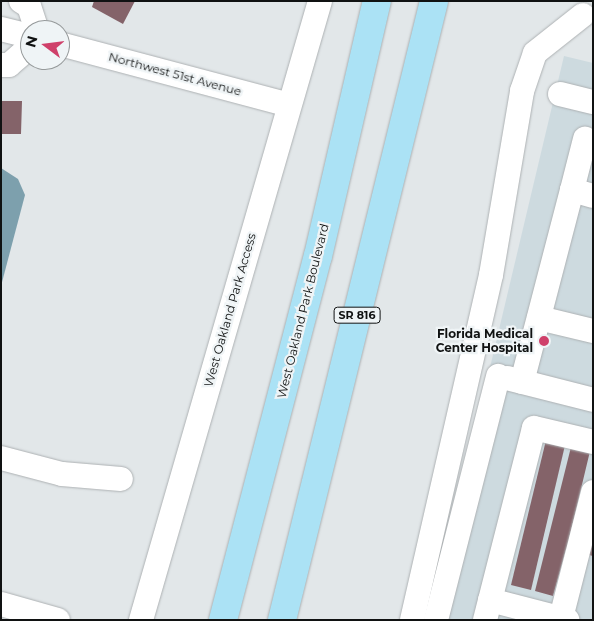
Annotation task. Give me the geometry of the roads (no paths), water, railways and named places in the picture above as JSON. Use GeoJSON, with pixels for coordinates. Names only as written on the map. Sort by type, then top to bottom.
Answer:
{"type":"FeatureCollection","features":[{"type":"Feature","properties":{"kind":"main road","name":"West Oakland Park Boulevard"},"geometry":{"type":"LineString","coordinates":[[225,614],[318,256],[377,1]]}},
{"type":"Feature","properties":{"kind":"main road","name":"SR 816"},"geometry":{"type":"LineString","coordinates":[[282,620],[434,1]]}},
{"type":"Feature","properties":{"kind":"street"},"geometry":{"type":"LineString","coordinates":[[21,1],[29,6],[34,20]]}},
{"type":"Feature","properties":{"kind":"street","name":"West Oakland Park Access"},"geometry":{"type":"LineString","coordinates":[[141,620],[320,1]]}},
{"type":"Feature","properties":{"kind":"street"},"geometry":{"type":"LineString","coordinates":[[412,620],[491,275],[522,91],[535,52],[585,14]]}},
{"type":"Feature","properties":{"kind":"street"},"geometry":{"type":"LineString","coordinates":[[1,29],[20,34]]}},
{"type":"Feature","properties":{"kind":"street","name":"Northwest 51st Avenue"},"geometry":{"type":"LineString","coordinates":[[70,47],[289,105]]}},
{"type":"Feature","properties":{"kind":"street"},"geometry":{"type":"LineString","coordinates":[[1,65],[9,65],[20,56]]}},
{"type":"Feature","properties":{"kind":"street"},"geometry":{"type":"LineString","coordinates":[[560,94],[593,102]]}},
{"type":"Feature","properties":{"kind":"street"},"geometry":{"type":"LineString","coordinates":[[522,382],[539,318],[582,193],[585,139]]}},
{"type":"Feature","properties":{"kind":"street"},"geometry":{"type":"LineString","coordinates":[[539,318],[593,331]]}},
{"type":"Feature","properties":{"kind":"street"},"geometry":{"type":"LineString","coordinates":[[469,369],[593,400]]}},
{"type":"Feature","properties":{"kind":"street"},"geometry":{"type":"LineString","coordinates":[[436,620],[498,376]]}},
{"type":"Feature","properties":{"kind":"street"},"geometry":{"type":"LineString","coordinates":[[593,442],[534,428],[488,610],[564,619],[593,492]]}},
{"type":"Feature","properties":{"kind":"street"},"geometry":{"type":"LineString","coordinates":[[1,458],[62,474],[121,480]]}},
{"type":"Feature","properties":{"kind":"street"},"geometry":{"type":"LineString","coordinates":[[1,604],[58,620]]}},
{"type":"Feature","properties":{"kind":"water"},"geometry":{"type":"Polygon","coordinates":[[[1,168],[18,179],[25,195],[1,286],[1,168]]]}},
{"type":"Feature","properties":{"kind":"place","name":"Florida Medical Center Hospital"},"geometry":{"type":"Point","coordinates":[544,341]}}]}
